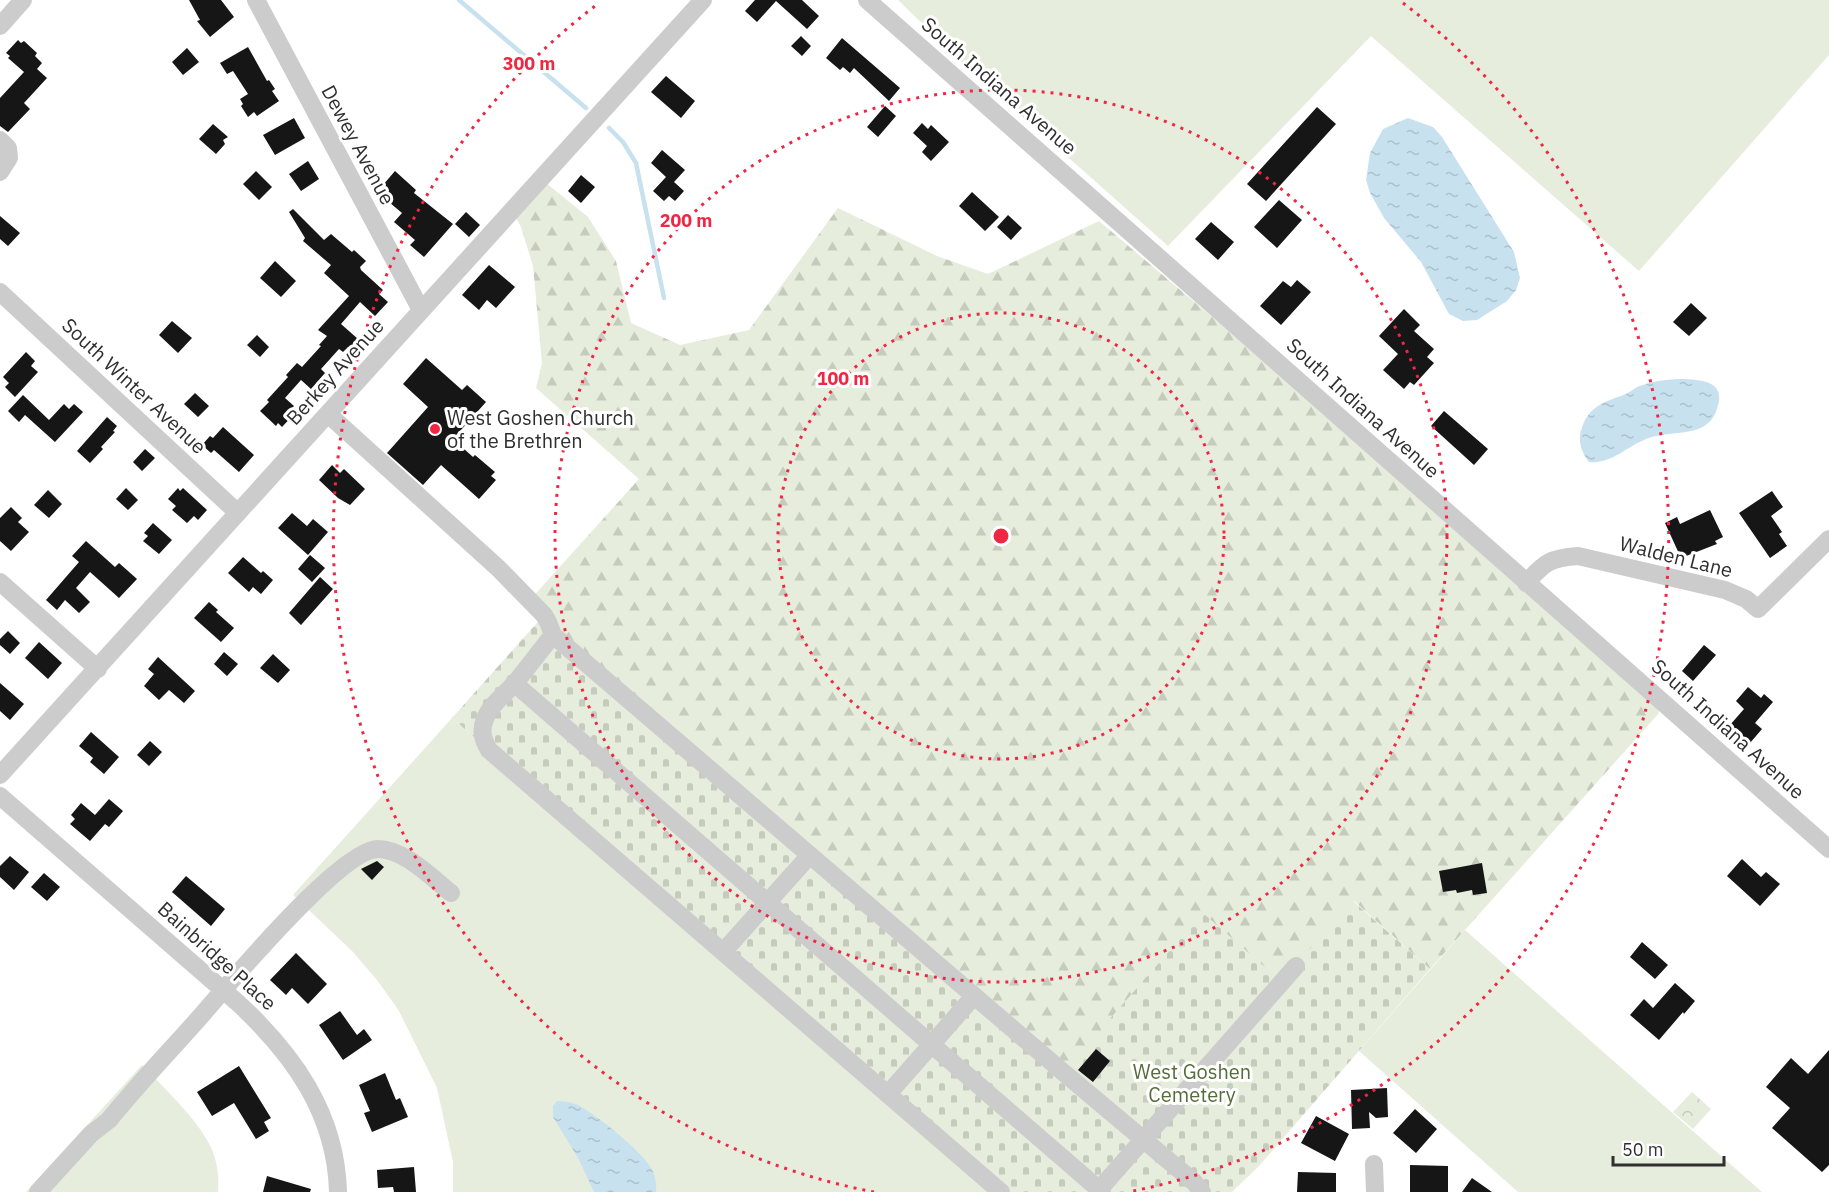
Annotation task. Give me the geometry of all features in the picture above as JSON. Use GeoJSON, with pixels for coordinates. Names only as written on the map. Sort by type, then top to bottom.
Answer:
{"type":"FeatureCollection","features":[{"type":"Feature","properties":{"kind":"street","name":"Dewey Avenue"},"geometry":{"type":"LineString","coordinates":[[255,0],[421,310]]}},
{"type":"Feature","properties":{"kind":"street","name":"Berkey Avenue"},"geometry":{"type":"LineString","coordinates":[[0,775],[703,0]]}},
{"type":"Feature","properties":{"kind":"street","name":"South Indiana Avenue"},"geometry":{"type":"LineString","coordinates":[[867,0],[1829,849]]}},
{"type":"Feature","properties":{"kind":"street"},"geometry":{"type":"LineString","coordinates":[[0,26],[12,4]]}},
{"type":"Feature","properties":{"kind":"street"},"geometry":{"type":"LineString","coordinates":[[0,140],[8,148],[9,158],[0,172]]}},
{"type":"Feature","properties":{"kind":"street","name":"South Winter Avenue"},"geometry":{"type":"LineString","coordinates":[[0,292],[238,513]]}},
{"type":"Feature","properties":{"kind":"street"},"geometry":{"type":"LineString","coordinates":[[328,414],[498,568],[544,615],[553,635],[1194,1182],[1202,1192]]}},
{"type":"Feature","properties":{"kind":"street","name":"Walden Lane"},"geometry":{"type":"LineString","coordinates":[[1526,583],[1542,565],[1558,557],[1578,556],[1725,590],[1746,599],[1758,609],[1829,538]]}},
{"type":"Feature","properties":{"kind":"street"},"geometry":{"type":"LineString","coordinates":[[0,582],[98,669]]}},
{"type":"Feature","properties":{"kind":"street"},"geometry":{"type":"LineString","coordinates":[[553,635],[490,709],[483,727],[483,739],[489,750],[1001,1192]]}},
{"type":"Feature","properties":{"kind":"street"},"geometry":{"type":"LineString","coordinates":[[514,683],[1099,1191],[1296,966]]}},
{"type":"Feature","properties":{"kind":"street","name":"Bainbridge Place"},"geometry":{"type":"LineString","coordinates":[[0,796],[224,990],[262,1026],[283,1050],[311,1092],[330,1134],[337,1167],[338,1192]]}},
{"type":"Feature","properties":{"kind":"street"},"geometry":{"type":"LineString","coordinates":[[38,1192],[91,1134],[109,1119],[275,932],[313,894],[362,854],[376,849],[391,851],[408,859],[451,893]]}},
{"type":"Feature","properties":{"kind":"street"},"geometry":{"type":"LineString","coordinates":[[723,952],[810,855]]}},
{"type":"Feature","properties":{"kind":"street"},"geometry":{"type":"LineString","coordinates":[[888,1094],[975,996]]}},
{"type":"Feature","properties":{"kind":"street"},"geometry":{"type":"LineString","coordinates":[[1374,1164],[1375,1192]]}},
{"type":"Feature","properties":{"kind":"green space"},"geometry":{"type":"Polygon","coordinates":[[[898,0],[1829,0],[1829,55],[1639,271],[1371,36],[1168,246],[971,71],[898,0]]]}},
{"type":"Feature","properties":{"kind":"green space"},"geometry":{"type":"Polygon","coordinates":[[[546,183],[588,217],[616,261],[631,323],[680,345],[749,330],[838,208],[937,256],[988,274],[1099,221],[1656,695],[1659,713],[1430,969],[1354,901],[1281,982],[1063,1072],[553,635],[530,600],[639,479],[536,388],[542,363],[533,266],[521,227],[515,216],[546,183]]]}},
{"type":"Feature","properties":{"kind":"green space","name":"West Goshen Cemetery"},"geometry":{"type":"Polygon","coordinates":[[[544,615],[548,622],[1063,1072],[1203,913],[1281,981],[1353,901],[1430,969],[1259,1166],[1232,1192],[1001,1192],[452,718],[544,615]]]}},
{"type":"Feature","properties":{"kind":"green space"},"geometry":{"type":"Polygon","coordinates":[[[452,718],[1001,1192],[453,1192],[453,1162],[437,1088],[399,1011],[353,952],[293,895],[452,718]]]}},
{"type":"Feature","properties":{"kind":"green space"},"geometry":{"type":"Polygon","coordinates":[[[1465,930],[1762,1192],[1518,1192],[1359,1051],[1465,930]]]}},
{"type":"Feature","properties":{"kind":"green space"},"geometry":{"type":"Polygon","coordinates":[[[142,1065],[183,1108],[202,1132],[214,1155],[218,1192],[26,1192],[142,1065]]]}},
{"type":"Feature","properties":{"kind":"green space"},"geometry":{"type":"Polygon","coordinates":[[[1692,1092],[1711,1109],[1693,1129],[1673,1112],[1692,1092]]]}},
{"type":"Feature","properties":{"kind":"water"},"geometry":{"type":"Polygon","coordinates":[[[1408,118],[1433,127],[1442,137],[1514,252],[1520,278],[1516,290],[1507,301],[1477,320],[1463,321],[1449,314],[1421,262],[1384,218],[1370,193],[1366,180],[1370,153],[1383,129],[1408,118]]]}},
{"type":"Feature","properties":{"kind":"water"},"geometry":{"type":"Polygon","coordinates":[[[1684,379],[1705,382],[1717,390],[1719,399],[1717,409],[1705,426],[1696,430],[1654,437],[1637,443],[1604,461],[1589,462],[1582,450],[1580,436],[1585,420],[1594,409],[1643,385],[1684,379]]]}},
{"type":"Feature","properties":{"kind":"water"},"geometry":{"type":"Polygon","coordinates":[[[557,1101],[576,1104],[583,1108],[626,1141],[651,1168],[655,1178],[656,1192],[594,1192],[578,1158],[553,1117],[553,1106],[557,1101]]]}},
{"type":"Feature","properties":{"kind":"building"},"geometry":{"type":"Polygon","coordinates":[[[189,0],[221,0],[234,17],[210,37],[197,21],[200,20],[189,0]]]}},
{"type":"Feature","properties":{"kind":"building"},"geometry":{"type":"Polygon","coordinates":[[[755,0],[802,0],[819,16],[807,29],[776,1],[757,22],[745,11],[755,0]]]}},
{"type":"Feature","properties":{"kind":"building"},"geometry":{"type":"Polygon","coordinates":[[[801,36],[811,46],[802,56],[791,46],[801,36]]]}},
{"type":"Feature","properties":{"kind":"building"},"geometry":{"type":"Polygon","coordinates":[[[842,38],[900,88],[889,101],[854,68],[850,73],[843,67],[840,70],[826,58],[842,38]]]}},
{"type":"Feature","properties":{"kind":"building"},"geometry":{"type":"Polygon","coordinates":[[[18,40],[21,43],[24,41],[37,53],[35,56],[42,63],[37,69],[47,78],[24,103],[30,109],[8,132],[0,126],[0,98],[24,72],[8,58],[10,56],[6,53],[18,40]]]}},
{"type":"Feature","properties":{"kind":"building"},"geometry":{"type":"Polygon","coordinates":[[[248,47],[267,81],[269,80],[275,89],[272,91],[279,101],[257,116],[254,112],[248,117],[241,106],[243,104],[240,99],[248,94],[233,71],[227,74],[220,63],[248,47]]]}},
{"type":"Feature","properties":{"kind":"building"},"geometry":{"type":"Polygon","coordinates":[[[187,48],[199,62],[183,75],[172,62],[187,48]]]}},
{"type":"Feature","properties":{"kind":"building"},"geometry":{"type":"Polygon","coordinates":[[[666,76],[695,101],[681,118],[651,92],[666,76]]]}},
{"type":"Feature","properties":{"kind":"building"},"geometry":{"type":"Polygon","coordinates":[[[885,106],[896,116],[878,137],[867,127],[885,106]]]}},
{"type":"Feature","properties":{"kind":"building"},"geometry":{"type":"Polygon","coordinates":[[[1317,107],[1336,124],[1266,201],[1247,184],[1317,107]]]}},
{"type":"Feature","properties":{"kind":"building"},"geometry":{"type":"Polygon","coordinates":[[[294,118],[305,138],[275,155],[263,135],[294,118]]]}},
{"type":"Feature","properties":{"kind":"building"},"geometry":{"type":"Polygon","coordinates":[[[922,123],[928,129],[931,125],[949,142],[931,161],[922,152],[927,146],[913,133],[922,123]]]}},
{"type":"Feature","properties":{"kind":"building"},"geometry":{"type":"Polygon","coordinates":[[[213,124],[228,137],[223,140],[225,144],[216,154],[199,139],[213,124]]]}},
{"type":"Feature","properties":{"kind":"building"},"geometry":{"type":"Polygon","coordinates":[[[662,150],[685,170],[674,182],[684,191],[675,201],[669,196],[664,201],[653,191],[666,177],[651,163],[662,150]]]}},
{"type":"Feature","properties":{"kind":"building"},"geometry":{"type":"Polygon","coordinates":[[[308,161],[319,179],[301,191],[289,174],[308,161]]]}},
{"type":"Feature","properties":{"kind":"building"},"geometry":{"type":"Polygon","coordinates":[[[256,171],[272,187],[259,200],[243,184],[256,171]]]}},
{"type":"Feature","properties":{"kind":"building"},"geometry":{"type":"Polygon","coordinates":[[[395,171],[416,190],[414,193],[453,224],[424,257],[410,245],[415,240],[394,222],[402,213],[377,192],[395,171]]]}},
{"type":"Feature","properties":{"kind":"building"},"geometry":{"type":"Polygon","coordinates":[[[581,175],[595,187],[581,203],[568,191],[581,175]]]}},
{"type":"Feature","properties":{"kind":"building"},"geometry":{"type":"Polygon","coordinates":[[[972,192],[999,217],[985,231],[959,206],[972,192]]]}},
{"type":"Feature","properties":{"kind":"building"},"geometry":{"type":"Polygon","coordinates":[[[1279,200],[1302,220],[1277,248],[1254,227],[1279,200]]]}},
{"type":"Feature","properties":{"kind":"building"},"geometry":{"type":"Polygon","coordinates":[[[293,209],[324,240],[331,234],[366,261],[360,267],[361,270],[383,290],[379,294],[388,302],[375,316],[360,302],[341,324],[358,339],[343,352],[339,349],[321,369],[325,373],[311,389],[301,380],[285,398],[294,406],[292,408],[296,412],[282,427],[278,423],[276,426],[260,411],[297,363],[302,367],[321,346],[319,345],[327,336],[318,330],[349,296],[324,273],[331,265],[303,241],[305,238],[289,212],[293,209]]]}},
{"type":"Feature","properties":{"kind":"building"},"geometry":{"type":"Polygon","coordinates":[[[466,212],[480,225],[469,237],[455,224],[466,212]]]}},
{"type":"Feature","properties":{"kind":"building"},"geometry":{"type":"Polygon","coordinates":[[[1008,215],[1022,228],[1011,240],[997,227],[1008,215]]]}},
{"type":"Feature","properties":{"kind":"building"},"geometry":{"type":"Polygon","coordinates":[[[0,216],[20,233],[8,246],[0,239],[0,216]]]}},
{"type":"Feature","properties":{"kind":"building"},"geometry":{"type":"Polygon","coordinates":[[[1211,222],[1234,242],[1218,260],[1195,239],[1211,222]]]}},
{"type":"Feature","properties":{"kind":"building"},"geometry":{"type":"Polygon","coordinates":[[[275,261],[296,281],[281,297],[260,278],[275,261]]]}},
{"type":"Feature","properties":{"kind":"building"},"geometry":{"type":"Polygon","coordinates":[[[489,265],[515,287],[496,308],[487,300],[479,310],[462,295],[489,265]]]}},
{"type":"Feature","properties":{"kind":"building"},"geometry":{"type":"Polygon","coordinates":[[[1297,280],[1311,292],[1281,325],[1260,306],[1283,281],[1291,287],[1297,280]]]}},
{"type":"Feature","properties":{"kind":"building"},"geometry":{"type":"Polygon","coordinates":[[[1691,303],[1707,318],[1689,336],[1673,322],[1691,303]]]}},
{"type":"Feature","properties":{"kind":"building"},"geometry":{"type":"Polygon","coordinates":[[[1404,309],[1420,325],[1414,331],[1434,349],[1427,357],[1434,363],[1414,385],[1410,382],[1404,389],[1383,370],[1398,354],[1379,336],[1404,309]]]}},
{"type":"Feature","properties":{"kind":"building"},"geometry":{"type":"Polygon","coordinates":[[[172,321],[192,338],[178,353],[159,335],[172,321]]]}},
{"type":"Feature","properties":{"kind":"building"},"geometry":{"type":"Polygon","coordinates":[[[257,335],[269,347],[260,357],[247,345],[257,335]]]}},
{"type":"Feature","properties":{"kind":"building"},"geometry":{"type":"Polygon","coordinates":[[[26,352],[35,361],[31,366],[38,372],[15,397],[5,387],[9,383],[3,377],[26,352]]]}},
{"type":"Feature","properties":{"kind":"building","name":"West Goshen Church of the Brethren"},"geometry":{"type":"Polygon","coordinates":[[[426,358],[462,390],[467,385],[486,402],[453,439],[495,472],[491,476],[496,480],[479,499],[441,465],[423,485],[387,453],[428,407],[403,384],[426,358]]]}},
{"type":"Feature","properties":{"kind":"building"},"geometry":{"type":"Polygon","coordinates":[[[195,393],[209,406],[198,417],[184,404],[195,393]]]}},
{"type":"Feature","properties":{"kind":"building"},"geometry":{"type":"Polygon","coordinates":[[[23,395],[49,420],[64,404],[69,409],[74,404],[83,412],[55,442],[25,415],[19,422],[8,411],[23,395]]]}},
{"type":"Feature","properties":{"kind":"building"},"geometry":{"type":"Polygon","coordinates":[[[1444,411],[1488,449],[1474,465],[1431,426],[1444,411]]]}},
{"type":"Feature","properties":{"kind":"building"},"geometry":{"type":"Polygon","coordinates":[[[107,417],[117,426],[113,431],[115,432],[90,463],[77,451],[107,417]]]}},
{"type":"Feature","properties":{"kind":"building"},"geometry":{"type":"Polygon","coordinates":[[[223,427],[254,455],[239,472],[214,450],[211,453],[202,445],[210,436],[213,438],[223,427]]]}},
{"type":"Feature","properties":{"kind":"building"},"geometry":{"type":"Polygon","coordinates":[[[145,449],[155,458],[142,471],[133,462],[145,449]]]}},
{"type":"Feature","properties":{"kind":"building"},"geometry":{"type":"Polygon","coordinates":[[[332,465],[340,473],[344,469],[365,489],[350,505],[338,498],[319,480],[332,465]]]}},
{"type":"Feature","properties":{"kind":"building"},"geometry":{"type":"Polygon","coordinates":[[[126,488],[138,500],[128,510],[116,499],[126,488]]]}},
{"type":"Feature","properties":{"kind":"building"},"geometry":{"type":"Polygon","coordinates":[[[178,488],[180,491],[183,488],[207,510],[198,520],[194,516],[187,523],[172,510],[176,506],[168,499],[178,488]]]}},
{"type":"Feature","properties":{"kind":"building"},"geometry":{"type":"Polygon","coordinates":[[[48,490],[62,504],[49,518],[34,505],[48,490]]]}},
{"type":"Feature","properties":{"kind":"building"},"geometry":{"type":"Polygon","coordinates":[[[1772,491],[1783,507],[1771,516],[1782,532],[1779,534],[1787,546],[1770,558],[1739,513],[1772,491]]]}},
{"type":"Feature","properties":{"kind":"building"},"geometry":{"type":"Polygon","coordinates":[[[11,507],[22,518],[18,522],[29,532],[11,551],[0,541],[0,518],[11,507]]]}},
{"type":"Feature","properties":{"kind":"building"},"geometry":{"type":"Polygon","coordinates":[[[1710,510],[1723,537],[1715,541],[1717,544],[1681,558],[1665,523],[1677,517],[1680,524],[1710,510]]]}},
{"type":"Feature","properties":{"kind":"building"},"geometry":{"type":"Polygon","coordinates":[[[292,513],[307,526],[313,519],[328,532],[308,555],[278,528],[292,513]]]}},
{"type":"Feature","properties":{"kind":"building"},"geometry":{"type":"Polygon","coordinates":[[[153,523],[172,540],[159,554],[143,541],[148,536],[144,533],[153,523]]]}},
{"type":"Feature","properties":{"kind":"building"},"geometry":{"type":"Polygon","coordinates":[[[86,541],[115,567],[119,563],[137,579],[119,598],[90,572],[76,588],[90,602],[79,613],[65,600],[57,610],[46,600],[79,562],[72,556],[86,541]]]}},
{"type":"Feature","properties":{"kind":"building"},"geometry":{"type":"Polygon","coordinates":[[[310,555],[325,568],[312,582],[298,569],[310,555]]]}},
{"type":"Feature","properties":{"kind":"building"},"geometry":{"type":"Polygon","coordinates":[[[243,557],[273,580],[261,594],[253,587],[249,592],[228,573],[243,557]]]}},
{"type":"Feature","properties":{"kind":"building"},"geometry":{"type":"Polygon","coordinates":[[[320,577],[333,589],[301,625],[289,613],[320,577]]]}},
{"type":"Feature","properties":{"kind":"building"},"geometry":{"type":"Polygon","coordinates":[[[209,602],[218,610],[216,612],[234,628],[221,642],[194,618],[209,602]]]}},
{"type":"Feature","properties":{"kind":"building"},"geometry":{"type":"Polygon","coordinates":[[[8,631],[20,643],[10,654],[0,645],[0,639],[8,631]]]}},
{"type":"Feature","properties":{"kind":"building"},"geometry":{"type":"Polygon","coordinates":[[[39,642],[62,663],[48,679],[25,658],[39,642]]]}},
{"type":"Feature","properties":{"kind":"building"},"geometry":{"type":"Polygon","coordinates":[[[1704,645],[1716,655],[1693,681],[1682,671],[1704,645]]]}},
{"type":"Feature","properties":{"kind":"building"},"geometry":{"type":"Polygon","coordinates":[[[224,652],[238,664],[227,676],[214,664],[224,652]]]}},
{"type":"Feature","properties":{"kind":"building"},"geometry":{"type":"Polygon","coordinates":[[[273,654],[290,670],[278,683],[260,668],[273,654]]]}},
{"type":"Feature","properties":{"kind":"building"},"geometry":{"type":"Polygon","coordinates":[[[158,657],[195,691],[184,703],[169,690],[159,700],[144,686],[154,674],[148,669],[158,657]]]}},
{"type":"Feature","properties":{"kind":"building"},"geometry":{"type":"Polygon","coordinates":[[[0,683],[24,704],[10,720],[0,711],[0,683]]]}},
{"type":"Feature","properties":{"kind":"building"},"geometry":{"type":"Polygon","coordinates":[[[1748,687],[1761,698],[1764,694],[1773,702],[1755,723],[1762,729],[1750,743],[1730,725],[1744,709],[1736,701],[1748,687]]]}},
{"type":"Feature","properties":{"kind":"building"},"geometry":{"type":"Polygon","coordinates":[[[91,732],[119,757],[104,774],[90,762],[93,758],[79,746],[91,732]]]}},
{"type":"Feature","properties":{"kind":"building"},"geometry":{"type":"Polygon","coordinates":[[[150,741],[162,752],[149,766],[137,755],[150,741]]]}},
{"type":"Feature","properties":{"kind":"building"},"geometry":{"type":"Polygon","coordinates":[[[109,799],[123,811],[109,827],[105,824],[90,841],[70,824],[75,819],[71,815],[81,803],[95,815],[109,799]]]}},
{"type":"Feature","properties":{"kind":"building"},"geometry":{"type":"Polygon","coordinates":[[[10,856],[29,872],[14,890],[0,877],[0,866],[10,856]]]}},
{"type":"Feature","properties":{"kind":"building"},"geometry":{"type":"Polygon","coordinates":[[[1742,859],[1761,877],[1766,872],[1780,884],[1760,906],[1727,876],[1742,859]]]}},
{"type":"Feature","properties":{"kind":"building"},"geometry":{"type":"Polygon","coordinates":[[[377,861],[384,867],[372,880],[361,869],[377,861]]]}},
{"type":"Feature","properties":{"kind":"building"},"geometry":{"type":"Polygon","coordinates":[[[1482,863],[1487,893],[1473,895],[1472,890],[1457,893],[1456,890],[1443,892],[1439,871],[1482,863]]]}},
{"type":"Feature","properties":{"kind":"building"},"geometry":{"type":"Polygon","coordinates":[[[44,873],[60,887],[47,901],[31,887],[44,873]]]}},
{"type":"Feature","properties":{"kind":"building"},"geometry":{"type":"Polygon","coordinates":[[[186,876],[225,909],[211,926],[172,892],[186,876]]]}},
{"type":"Feature","properties":{"kind":"building"},"geometry":{"type":"Polygon","coordinates":[[[1642,942],[1668,965],[1655,979],[1630,957],[1642,942]]]}},
{"type":"Feature","properties":{"kind":"building"},"geometry":{"type":"Polygon","coordinates":[[[296,953],[327,984],[308,1004],[292,988],[286,995],[270,980],[296,953]]]}},
{"type":"Feature","properties":{"kind":"building"},"geometry":{"type":"Polygon","coordinates":[[[1675,983],[1695,1001],[1659,1040],[1630,1015],[1644,999],[1653,1008],[1675,983]]]}},
{"type":"Feature","properties":{"kind":"building"},"geometry":{"type":"Polygon","coordinates":[[[340,1011],[357,1035],[364,1029],[372,1040],[343,1060],[319,1025],[340,1011]]]}},
{"type":"Feature","properties":{"kind":"building"},"geometry":{"type":"Polygon","coordinates":[[[1096,1049],[1110,1061],[1093,1082],[1078,1070],[1096,1049]]]}},
{"type":"Feature","properties":{"kind":"building"},"geometry":{"type":"Polygon","coordinates":[[[1829,1050],[1829,1165],[1822,1172],[1772,1128],[1790,1108],[1766,1087],[1791,1058],[1808,1074],[1829,1050]]]}},
{"type":"Feature","properties":{"kind":"building"},"geometry":{"type":"Polygon","coordinates":[[[239,1066],[271,1118],[264,1122],[269,1131],[256,1139],[234,1103],[212,1116],[197,1092],[239,1066]]]}},
{"type":"Feature","properties":{"kind":"building"},"geometry":{"type":"Polygon","coordinates":[[[385,1073],[396,1100],[400,1098],[408,1117],[372,1132],[364,1113],[370,1111],[359,1085],[385,1073]]]}},
{"type":"Feature","properties":{"kind":"building"},"geometry":{"type":"Polygon","coordinates":[[[1387,1088],[1388,1117],[1376,1118],[1369,1112],[1370,1128],[1352,1129],[1351,1090],[1387,1088]]]}},
{"type":"Feature","properties":{"kind":"building"},"geometry":{"type":"Polygon","coordinates":[[[1415,1109],[1437,1129],[1416,1153],[1393,1133],[1415,1109]]]}},
{"type":"Feature","properties":{"kind":"building"},"geometry":{"type":"Polygon","coordinates":[[[1316,1116],[1349,1134],[1335,1161],[1301,1143],[1316,1116]]]}},
{"type":"Feature","properties":{"kind":"building"},"geometry":{"type":"Polygon","coordinates":[[[1410,1165],[1448,1166],[1448,1192],[1410,1192],[1410,1165]]]}},
{"type":"Feature","properties":{"kind":"building"},"geometry":{"type":"Polygon","coordinates":[[[414,1167],[416,1192],[394,1192],[393,1187],[378,1188],[377,1170],[414,1167]]]}},
{"type":"Feature","properties":{"kind":"building"},"geometry":{"type":"Polygon","coordinates":[[[1298,1172],[1336,1173],[1336,1192],[1297,1192],[1298,1172]]]}},
{"type":"Feature","properties":{"kind":"building"},"geometry":{"type":"Polygon","coordinates":[[[267,1176],[311,1189],[310,1192],[263,1192],[267,1176]]]}},
{"type":"Feature","properties":{"kind":"building"},"geometry":{"type":"Polygon","coordinates":[[[1472,1178],[1492,1192],[1462,1192],[1472,1178]]]}},
{"type":"Feature","properties":{"kind":"waterway"},"geometry":{"type":"LineString","coordinates":[[459,0],[586,108]]}},
{"type":"Feature","properties":{"kind":"waterway"},"geometry":{"type":"LineString","coordinates":[[609,128],[623,142],[636,163],[664,298]]}},
{"type":"Feature","properties":{"kind":"place","name":"West Goshen Church of the Brethren"},"geometry":{"type":"Point","coordinates":[435,429]}}]}
